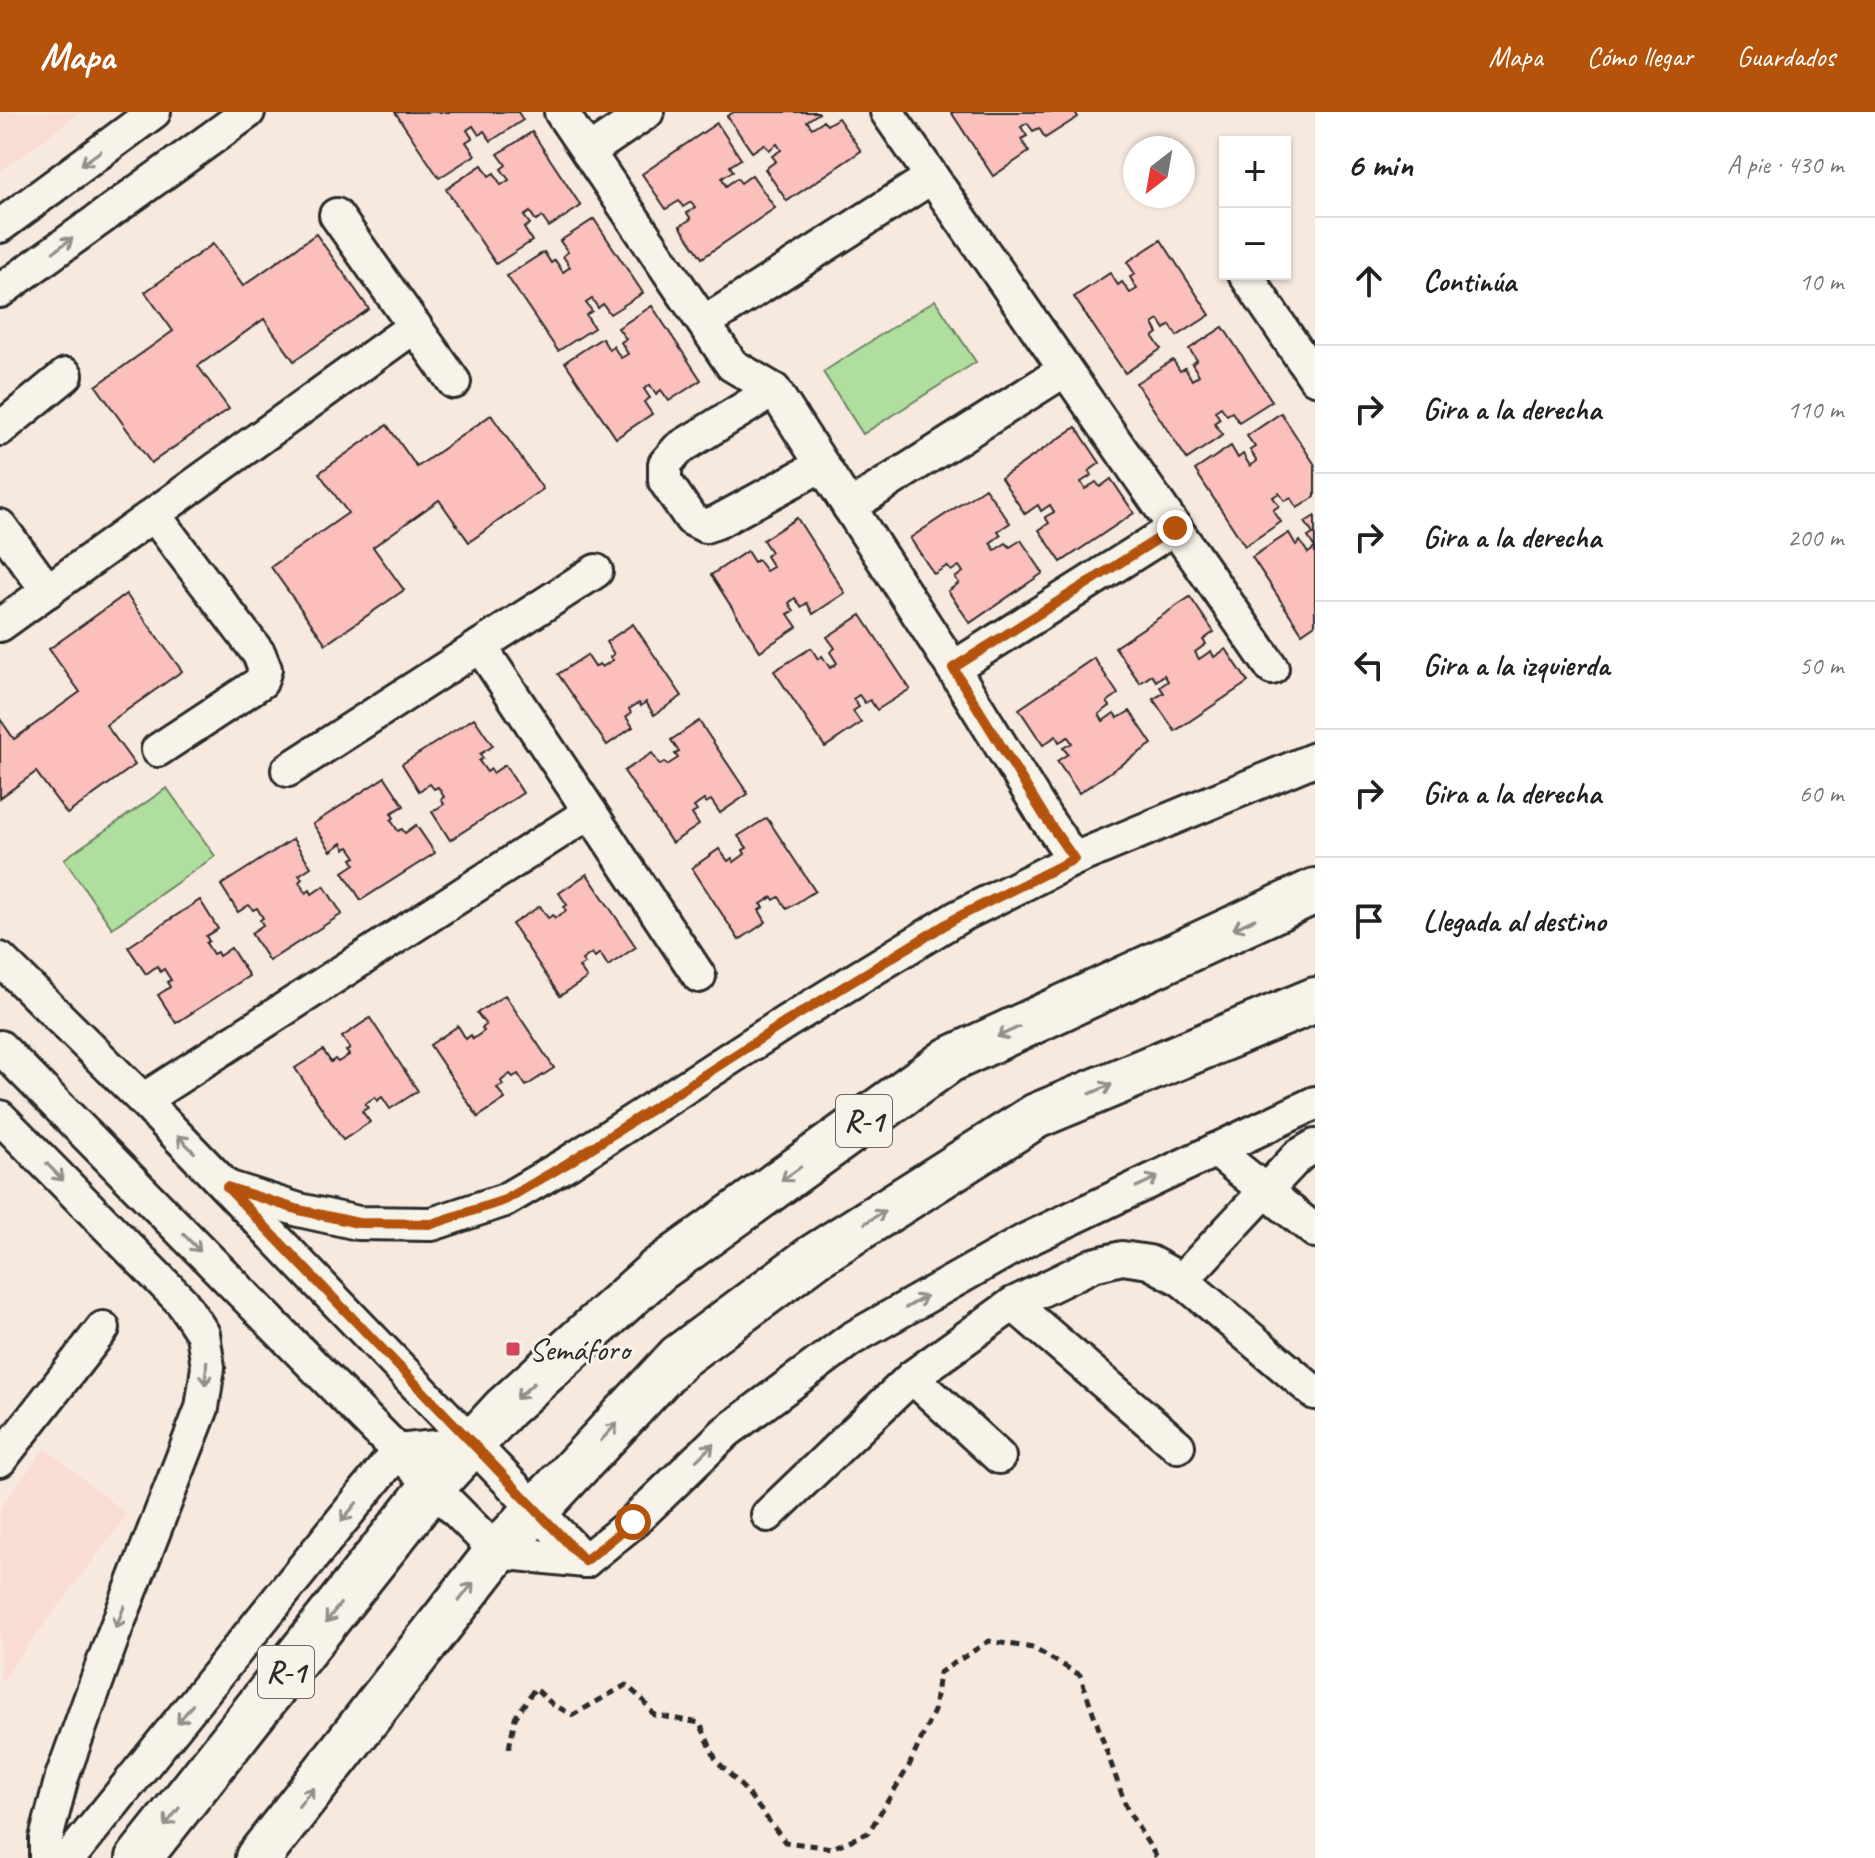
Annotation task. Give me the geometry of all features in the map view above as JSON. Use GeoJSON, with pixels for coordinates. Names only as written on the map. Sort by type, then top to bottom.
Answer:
{"type":"FeatureCollection","features":[{"type":"Feature","properties":{"kind":"main road","name":"R-1"},"geometry":{"type":"LineString","coordinates":[[139,1858],[433,1486],[505,1408],[658,1270],[949,1060],[1315,891]]}},
{"type":"Feature","properties":{"kind":"main road"},"geometry":{"type":"LineString","coordinates":[[258,1858],[497,1552],[679,1357],[815,1256],[1036,1116],[1315,1000]]}},
{"type":"Feature","properties":{"kind":"street"},"geometry":{"type":"LineString","coordinates":[[0,226],[154,112]]}},
{"type":"Feature","properties":{"kind":"street"},"geometry":{"type":"LineString","coordinates":[[0,291],[248,112]]}},
{"type":"Feature","properties":{"kind":"street"},"geometry":{"type":"LineString","coordinates":[[561,112],[732,365],[774,390],[1074,859]]}},
{"type":"Feature","properties":{"kind":"street"},"geometry":{"type":"LineString","coordinates":[[588,152],[647,112]]}},
{"type":"Feature","properties":{"kind":"street"},"geometry":{"type":"LineString","coordinates":[[887,112],[1272,668]]}},
{"type":"Feature","properties":{"kind":"street"},"geometry":{"type":"LineString","coordinates":[[704,323],[932,177]]}},
{"type":"Feature","properties":{"kind":"street"},"geometry":{"type":"LineString","coordinates":[[336,215],[454,382]]}},
{"type":"Feature","properties":{"kind":"street"},"geometry":{"type":"LineString","coordinates":[[1249,280],[1315,378]]}},
{"type":"Feature","properties":{"kind":"street"},"geometry":{"type":"LineString","coordinates":[[0,625],[415,326]]}},
{"type":"Feature","properties":{"kind":"street"},"geometry":{"type":"LineString","coordinates":[[849,507],[1065,370]]}},
{"type":"Feature","properties":{"kind":"street"},"geometry":{"type":"LineString","coordinates":[[0,429],[66,375]]}},
{"type":"Feature","properties":{"kind":"street"},"geometry":{"type":"LineString","coordinates":[[774,390],[678,449],[665,464],[665,481],[691,519],[705,526],[822,465]]}},
{"type":"Feature","properties":{"kind":"street"},"geometry":{"type":"LineString","coordinates":[[154,515],[259,654],[265,669],[261,682],[158,750]]}},
{"type":"Feature","properties":{"kind":"street"},"geometry":{"type":"LineString","coordinates":[[0,526],[48,591]]}},
{"type":"Feature","properties":{"kind":"street"},"geometry":{"type":"LineString","coordinates":[[953,668],[1175,528]]}},
{"type":"Feature","properties":{"kind":"street"},"geometry":{"type":"LineString","coordinates":[[288,770],[596,571]]}},
{"type":"Feature","properties":{"kind":"street"},"geometry":{"type":"LineString","coordinates":[[480,646],[699,976]]}},
{"type":"Feature","properties":{"kind":"street"},"geometry":{"type":"LineString","coordinates":[[227,1187],[299,1210],[358,1223],[432,1224],[505,1200],[958,917],[1074,859],[1315,759]]}},
{"type":"Feature","properties":{"kind":"street"},"geometry":{"type":"LineString","coordinates":[[143,1100],[590,812]]}},
{"type":"Feature","properties":{"kind":"street"},"geometry":{"type":"LineString","coordinates":[[0,959],[143,1100],[585,1561]]}},
{"type":"Feature","properties":{"kind":"street"},"geometry":{"type":"LineString","coordinates":[[0,1047],[497,1552],[585,1561],[633,1522],[726,1432],[851,1339],[1026,1240],[1315,1103]]}},
{"type":"Feature","properties":{"kind":"street"},"geometry":{"type":"LineString","coordinates":[[0,1117],[182,1302],[203,1334],[208,1367],[202,1408],[62,1777],[46,1839],[46,1858]]}},
{"type":"Feature","properties":{"kind":"street"},"geometry":{"type":"LineString","coordinates":[[1182,1280],[1264,1190],[1298,1156],[1315,1146]]}},
{"type":"Feature","properties":{"kind":"street"},"geometry":{"type":"LineString","coordinates":[[1215,1150],[1315,1231]]}},
{"type":"Feature","properties":{"kind":"street"},"geometry":{"type":"LineString","coordinates":[[768,1515],[912,1377],[1013,1304],[1093,1265],[1122,1258],[1149,1262],[1182,1280],[1315,1393]]}},
{"type":"Feature","properties":{"kind":"street"},"geometry":{"type":"LineString","coordinates":[[1013,1304],[1178,1446]]}},
{"type":"Feature","properties":{"kind":"street"},"geometry":{"type":"LineString","coordinates":[[0,1460],[103,1328]]}},
{"type":"Feature","properties":{"kind":"street"},"geometry":{"type":"LineString","coordinates":[[912,1377],[999,1457]]}},
{"type":"Feature","properties":{"kind":"street"},"geometry":{"type":"LineString","coordinates":[[69,1858],[398,1451],[472,1443]]}},
{"type":"Feature","properties":{"kind":"path"},"geometry":{"type":"LineString","coordinates":[[509,1748],[515,1718],[535,1688],[552,1704],[573,1715],[626,1685],[654,1715],[700,1723],[716,1760],[747,1792],[785,1842],[832,1848],[868,1833],[909,1766],[934,1711],[939,1673],[989,1641],[1033,1648],[1080,1675],[1127,1809],[1157,1858]]}},
{"type":"Feature","properties":{"kind":"shaded area"},"geometry":{"type":"Polygon","coordinates":[[[0,112],[82,112],[0,171],[0,112]]]}},
{"type":"Feature","properties":{"kind":"shaded area"},"geometry":{"type":"Polygon","coordinates":[[[45,1448],[127,1515],[0,1683],[0,1508],[45,1448]]]}},
{"type":"Feature","properties":{"kind":"green space"},"geometry":{"type":"Polygon","coordinates":[[[935,300],[976,362],[863,434],[823,372],[935,300]]]}},
{"type":"Feature","properties":{"kind":"green space"},"geometry":{"type":"Polygon","coordinates":[[[167,788],[215,856],[112,928],[64,859],[167,788]]]}},
{"type":"Feature","properties":{"kind":"building"},"geometry":{"type":"Polygon","coordinates":[[[395,112],[518,112],[523,120],[491,141],[484,131],[479,135],[473,126],[467,130],[472,138],[466,142],[475,155],[439,178],[395,112]]]}},
{"type":"Feature","properties":{"kind":"building"},"geometry":{"type":"Polygon","coordinates":[[[734,112],[818,112],[807,121],[812,128],[823,121],[827,125],[838,118],[861,151],[787,201],[765,169],[776,161],[772,156],[781,150],[777,144],[769,150],[764,144],[752,152],[727,116],[734,112]]]}},
{"type":"Feature","properties":{"kind":"building"},"geometry":{"type":"Polygon","coordinates":[[[951,112],[1075,112],[1078,117],[1045,138],[1039,128],[1033,131],[1027,123],[1021,127],[1027,136],[1021,139],[1029,152],[993,176],[951,112]]]}},
{"type":"Feature","properties":{"kind":"building"},"geometry":{"type":"Polygon","coordinates":[[[717,123],[741,159],[730,166],[733,171],[722,178],[726,186],[737,178],[741,183],[752,175],[775,208],[702,258],[680,226],[691,219],[687,213],[695,208],[691,202],[683,207],[679,201],[666,209],[642,174],[717,123]]]}},
{"type":"Feature","properties":{"kind":"building"},"geometry":{"type":"Polygon","coordinates":[[[532,132],[581,206],[549,227],[542,217],[536,221],[530,212],[524,216],[530,224],[524,228],[532,241],[496,264],[446,189],[482,165],[489,176],[494,173],[501,185],[509,180],[501,169],[506,165],[498,154],[532,132]]]}},
{"type":"Feature","properties":{"kind":"building"},"geometry":{"type":"Polygon","coordinates":[[[594,219],[643,293],[610,314],[603,304],[598,308],[592,299],[586,303],[592,311],[586,315],[594,328],[558,351],[507,276],[544,252],[551,263],[555,260],[563,272],[570,267],[563,256],[568,252],[560,241],[594,219]]]}},
{"type":"Feature","properties":{"kind":"building"},"geometry":{"type":"Polygon","coordinates":[[[316,234],[369,309],[294,361],[264,319],[198,366],[229,409],[151,463],[96,386],[173,331],[145,292],[213,244],[243,286],[316,234]]]}},
{"type":"Feature","properties":{"kind":"building"},"geometry":{"type":"Polygon","coordinates":[[[1161,240],[1210,315],[1177,336],[1170,325],[1165,329],[1159,320],[1153,324],[1158,333],[1153,337],[1161,349],[1125,373],[1074,297],[1110,273],[1118,285],[1122,282],[1130,293],[1137,289],[1130,277],[1135,274],[1127,262],[1161,240]]]}},
{"type":"Feature","properties":{"kind":"building"},"geometry":{"type":"Polygon","coordinates":[[[652,306],[701,380],[669,401],[661,390],[656,394],[650,385],[644,389],[650,398],[644,402],[652,414],[616,438],[565,362],[602,338],[609,350],[613,346],[621,358],[628,354],[621,342],[626,339],[618,328],[652,306]]]}},
{"type":"Feature","properties":{"kind":"building"},"geometry":{"type":"Polygon","coordinates":[[[1223,327],[1272,401],[1239,422],[1232,412],[1227,415],[1221,407],[1215,411],[1220,419],[1214,423],[1223,435],[1187,459],[1136,383],[1173,360],[1180,371],[1185,368],[1192,380],[1199,375],[1192,364],[1197,360],[1189,349],[1223,327]]]}},
{"type":"Feature","properties":{"kind":"building"},"geometry":{"type":"Polygon","coordinates":[[[1281,413],[1315,465],[1315,497],[1297,508],[1291,498],[1285,501],[1279,493],[1273,497],[1279,506],[1273,510],[1281,522],[1245,546],[1195,470],[1231,446],[1238,458],[1243,454],[1250,466],[1257,461],[1250,450],[1255,447],[1247,436],[1281,413]]]}},
{"type":"Feature","properties":{"kind":"building"},"geometry":{"type":"Polygon","coordinates":[[[491,415],[543,489],[469,542],[439,500],[373,547],[404,590],[326,644],[271,567],[348,513],[319,473],[387,425],[417,467],[491,415]]]}},
{"type":"Feature","properties":{"kind":"building"},"geometry":{"type":"Polygon","coordinates":[[[1076,427],[1100,463],[1089,471],[1092,475],[1081,482],[1085,489],[1096,482],[1100,487],[1111,479],[1134,513],[1061,562],[1039,530],[1049,523],[1045,517],[1054,512],[1050,505],[1041,511],[1038,505],[1025,514],[1001,478],[1076,427]]]}},
{"type":"Feature","properties":{"kind":"building"},"geometry":{"type":"Polygon","coordinates":[[[985,488],[1010,523],[998,531],[1001,535],[990,543],[995,550],[1006,543],[1010,547],[1021,540],[1043,573],[970,623],[948,591],[959,583],[955,578],[963,572],[959,566],[951,571],[947,566],[934,574],[910,538],[985,488]]]}},
{"type":"Feature","properties":{"kind":"building"},"geometry":{"type":"Polygon","coordinates":[[[1315,516],[1315,548],[1308,537],[1313,534],[1305,522],[1315,516]]]}},
{"type":"Feature","properties":{"kind":"building"},"geometry":{"type":"Polygon","coordinates":[[[797,518],[845,593],[813,614],[807,603],[801,607],[795,598],[789,603],[794,611],[788,614],[797,627],[760,651],[711,575],[747,551],[754,562],[758,560],[766,571],[773,567],[766,556],[771,552],[763,540],[797,518]]]}},
{"type":"Feature","properties":{"kind":"building"},"geometry":{"type":"Polygon","coordinates":[[[1289,533],[1296,545],[1300,541],[1308,553],[1315,548],[1315,624],[1302,633],[1252,557],[1289,533]]]}},
{"type":"Feature","properties":{"kind":"building"},"geometry":{"type":"Polygon","coordinates":[[[126,594],[182,671],[106,725],[135,765],[67,814],[36,772],[0,798],[0,719],[14,739],[80,692],[49,649],[126,594]]]}},
{"type":"Feature","properties":{"kind":"building"},"geometry":{"type":"Polygon","coordinates":[[[1190,597],[1214,632],[1203,640],[1206,644],[1195,652],[1199,659],[1211,651],[1214,657],[1226,649],[1248,682],[1175,731],[1153,699],[1164,693],[1160,687],[1168,681],[1164,675],[1156,681],[1152,675],[1140,683],[1115,647],[1190,597]]]}},
{"type":"Feature","properties":{"kind":"building"},"geometry":{"type":"Polygon","coordinates":[[[861,615],[910,689],[877,710],[870,700],[865,703],[859,695],[853,699],[859,707],[853,711],[861,723],[825,747],[774,671],[811,648],[818,659],[822,656],[830,668],[837,663],[830,652],[835,648],[827,637],[861,615]]]}},
{"type":"Feature","properties":{"kind":"building"},"geometry":{"type":"Polygon","coordinates":[[[633,624],[682,696],[654,715],[646,702],[629,709],[631,713],[626,717],[633,727],[607,745],[558,674],[587,655],[595,667],[599,664],[602,667],[613,660],[610,657],[614,654],[606,642],[633,624]]]}},
{"type":"Feature","properties":{"kind":"building"},"geometry":{"type":"Polygon","coordinates":[[[1094,658],[1118,694],[1107,702],[1110,706],[1099,714],[1103,721],[1114,713],[1118,718],[1130,711],[1152,744],[1079,793],[1057,761],[1068,754],[1063,748],[1072,743],[1068,737],[1059,742],[1056,736],[1043,745],[1019,709],[1094,658]]]}},
{"type":"Feature","properties":{"kind":"building"},"geometry":{"type":"Polygon","coordinates":[[[474,718],[493,746],[480,754],[483,758],[479,761],[487,772],[491,769],[493,773],[505,765],[523,793],[450,840],[432,812],[444,804],[438,787],[434,789],[430,784],[419,791],[402,764],[474,718]]]}},
{"type":"Feature","properties":{"kind":"building"},"geometry":{"type":"Polygon","coordinates":[[[699,721],[748,794],[720,813],[711,800],[706,803],[704,800],[694,807],[697,811],[692,814],[699,825],[672,843],[624,771],[652,753],[660,765],[665,762],[667,765],[678,758],[675,754],[679,752],[671,740],[699,721]]]}},
{"type":"Feature","properties":{"kind":"building"},"geometry":{"type":"Polygon","coordinates":[[[385,777],[404,806],[391,813],[394,818],[391,820],[398,831],[402,829],[405,833],[416,825],[435,853],[361,900],[343,872],[355,864],[352,859],[356,857],[342,843],[331,851],[313,824],[385,777]]]}},
{"type":"Feature","properties":{"kind":"building"},"geometry":{"type":"Polygon","coordinates":[[[767,818],[815,891],[787,909],[779,897],[774,900],[772,897],[761,904],[764,907],[759,910],[766,922],[739,940],[692,868],[719,849],[728,861],[732,858],[734,862],[745,854],[743,850],[747,848],[738,836],[767,818]]]}},
{"type":"Feature","properties":{"kind":"building"},"geometry":{"type":"Polygon","coordinates":[[[293,839],[311,867],[299,875],[302,879],[299,882],[306,893],[310,890],[312,894],[324,886],[342,914],[269,961],[251,933],[263,925],[257,908],[253,910],[249,905],[238,912],[221,885],[293,839]]]}},
{"type":"Feature","properties":{"kind":"building"},"geometry":{"type":"Polygon","coordinates":[[[587,874],[636,947],[608,966],[600,953],[595,957],[592,953],[582,960],[585,964],[579,967],[587,978],[560,996],[512,924],[540,906],[548,918],[553,915],[555,918],[566,911],[564,907],[567,905],[559,893],[587,874]]]}},
{"type":"Feature","properties":{"kind":"building"},"geometry":{"type":"Polygon","coordinates":[[[200,900],[218,929],[206,936],[209,941],[206,943],[213,954],[217,952],[219,956],[231,948],[249,976],[176,1023],[158,995],[170,987],[167,982],[171,980],[164,969],[160,972],[157,966],[146,974],[128,947],[200,900]]]}},
{"type":"Feature","properties":{"kind":"building"},"geometry":{"type":"Polygon","coordinates":[[[505,995],[554,1068],[526,1086],[518,1074],[513,1077],[510,1074],[497,1088],[505,1099],[478,1117],[430,1045],[458,1026],[466,1039],[471,1035],[473,1039],[484,1031],[482,1028],[486,1025],[477,1013],[505,995]]]}},
{"type":"Feature","properties":{"kind":"building"},"geometry":{"type":"Polygon","coordinates":[[[370,1018],[418,1091],[390,1109],[382,1097],[377,1101],[375,1097],[365,1104],[368,1108],[362,1111],[370,1122],[343,1140],[295,1068],[323,1050],[331,1062],[335,1059],[338,1062],[349,1055],[346,1051],[350,1049],[342,1037],[370,1018]]]}},
{"type":"Feature","properties":{"kind":"place","name":"Semáforo"},"geometry":{"type":"Point","coordinates":[513,1349]}},
{"type":"Feature","properties":{"kind":"route"},"geometry":{"type":"LineString","coordinates":[[633,1522],[585,1561],[227,1187],[299,1210],[358,1223],[432,1224],[505,1200],[958,917],[1074,859],[953,668],[1175,528]]}}]}
